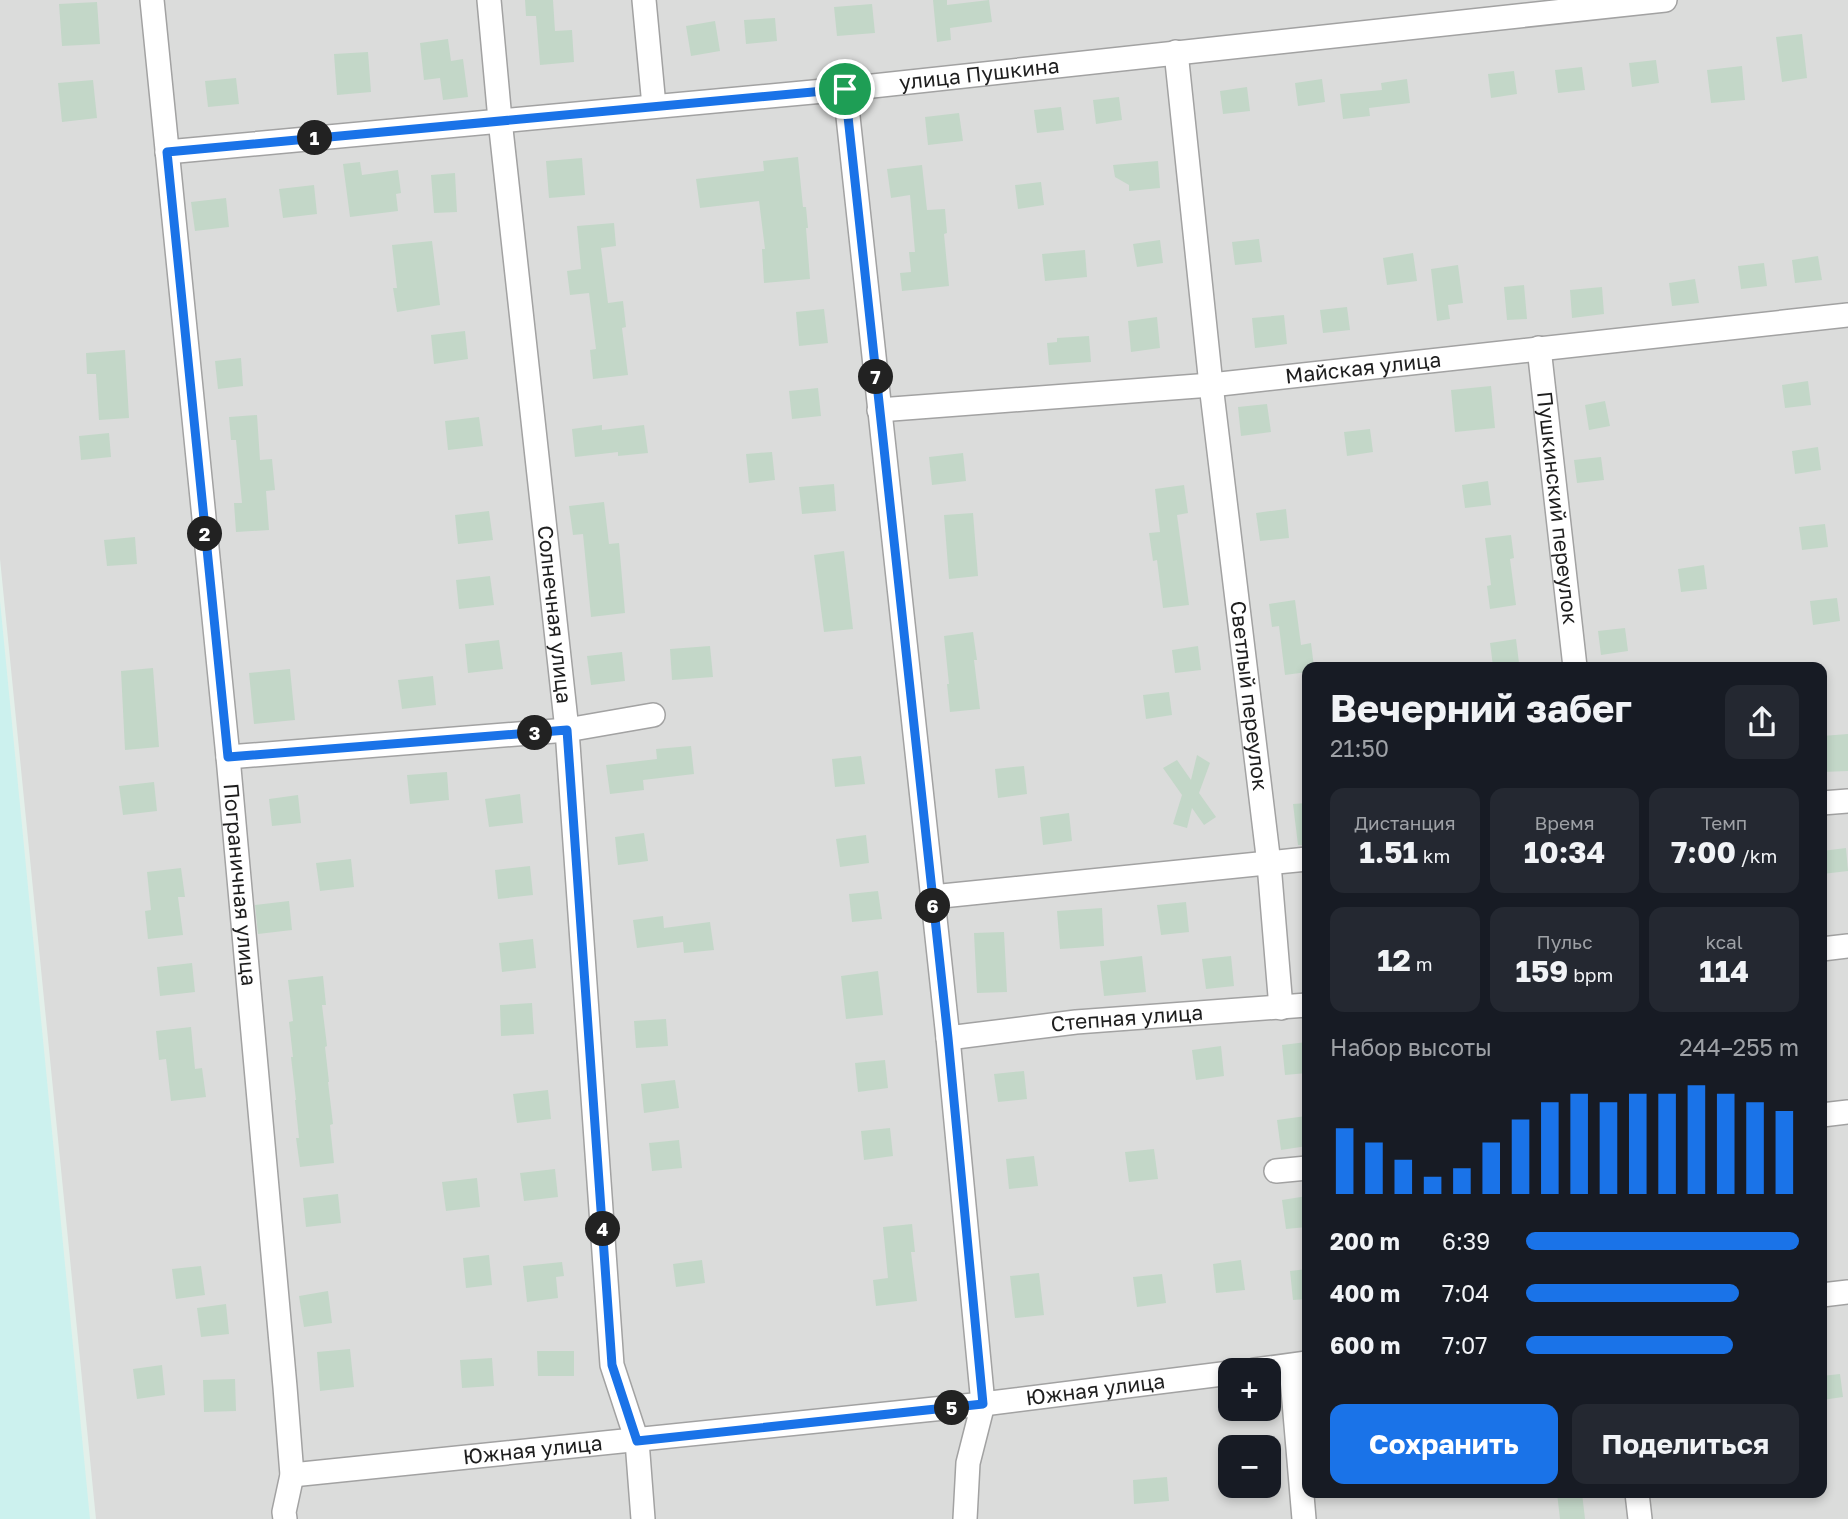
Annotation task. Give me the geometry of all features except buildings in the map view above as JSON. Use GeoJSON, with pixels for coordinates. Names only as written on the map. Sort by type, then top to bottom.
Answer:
{"type":"FeatureCollection","features":[{"type":"Feature","properties":{"kind":"street","name":"Пограничная улица"},"geometry":{"type":"LineString","coordinates":[[152,0],[228,757],[292,1475],[285,1519]]}},
{"type":"Feature","properties":{"kind":"street","name":"Солнечная улица"},"geometry":{"type":"LineString","coordinates":[[489,0],[567,730],[612,1365],[637,1441],[643,1519]]}},
{"type":"Feature","properties":{"kind":"street"},"geometry":{"type":"LineString","coordinates":[[644,0],[654,106]]}},
{"type":"Feature","properties":{"kind":"street","name":"улица Пушкина"},"geometry":{"type":"LineString","coordinates":[[167,152],[845,89],[1665,0]]}},
{"type":"Feature","properties":{"kind":"street","name":"Светлый переулок"},"geometry":{"type":"LineString","coordinates":[[1176,52],[1211,385],[1269,864],[1281,1008]]}},
{"type":"Feature","properties":{"kind":"street"},"geometry":{"type":"LineString","coordinates":[[845,89],[948,1038],[983,1404],[968,1463],[965,1519]]}},
{"type":"Feature","properties":{"kind":"street","name":"Майская улица"},"geometry":{"type":"LineString","coordinates":[[879,410],[1211,385],[1848,314]]}},
{"type":"Feature","properties":{"kind":"street","name":"Пушкинский переулок"},"geometry":{"type":"LineString","coordinates":[[1539,348],[1574,662]]}},
{"type":"Feature","properties":{"kind":"street"},"geometry":{"type":"LineString","coordinates":[[228,757],[567,730],[653,715]]}},
{"type":"Feature","properties":{"kind":"street"},"geometry":{"type":"LineString","coordinates":[[1827,803],[1848,801]]}},
{"type":"Feature","properties":{"kind":"street"},"geometry":{"type":"LineString","coordinates":[[932,897],[1302,860]]}},
{"type":"Feature","properties":{"kind":"street"},"geometry":{"type":"LineString","coordinates":[[1827,948],[1848,946]]}},
{"type":"Feature","properties":{"kind":"street","name":"Степная улица"},"geometry":{"type":"LineString","coordinates":[[948,1038],[1076,1022],[1302,1006]]}},
{"type":"Feature","properties":{"kind":"street"},"geometry":{"type":"LineString","coordinates":[[1827,1114],[1848,1112]]}},
{"type":"Feature","properties":{"kind":"street"},"geometry":{"type":"LineString","coordinates":[[1276,1171],[1302,1168]]}},
{"type":"Feature","properties":{"kind":"street"},"geometry":{"type":"LineString","coordinates":[[1827,1294],[1848,1292]]}},
{"type":"Feature","properties":{"kind":"street"},"geometry":{"type":"LineString","coordinates":[[1281,1367],[1299,1365],[1302,1457]]}},
{"type":"Feature","properties":{"kind":"street","name":"Южная улица"},"geometry":{"type":"LineString","coordinates":[[292,1475],[983,1404],[1218,1375]]}},
{"type":"Feature","properties":{"kind":"street"},"geometry":{"type":"LineString","coordinates":[[1303,1498],[1304,1519]]}},
{"type":"Feature","properties":{"kind":"street"},"geometry":{"type":"LineString","coordinates":[[1638,1498],[1640,1519]]}},
{"type":"Feature","properties":{"kind":"shaded area"},"geometry":{"type":"Polygon","coordinates":[[[0,0],[1848,0],[1848,1519],[96,1519],[0,559],[0,0]]]}},
{"type":"Feature","properties":{"kind":"shaded area"},"geometry":{"type":"Polygon","coordinates":[[[0,601],[90,1519],[0,1519],[0,601]]]}},
{"type":"Feature","properties":{"kind":"route"},"geometry":{"type":"LineString","coordinates":[[845,89],[948,1038],[983,1404],[637,1441],[612,1365],[567,730],[228,757],[167,152],[845,89]]}}]}
